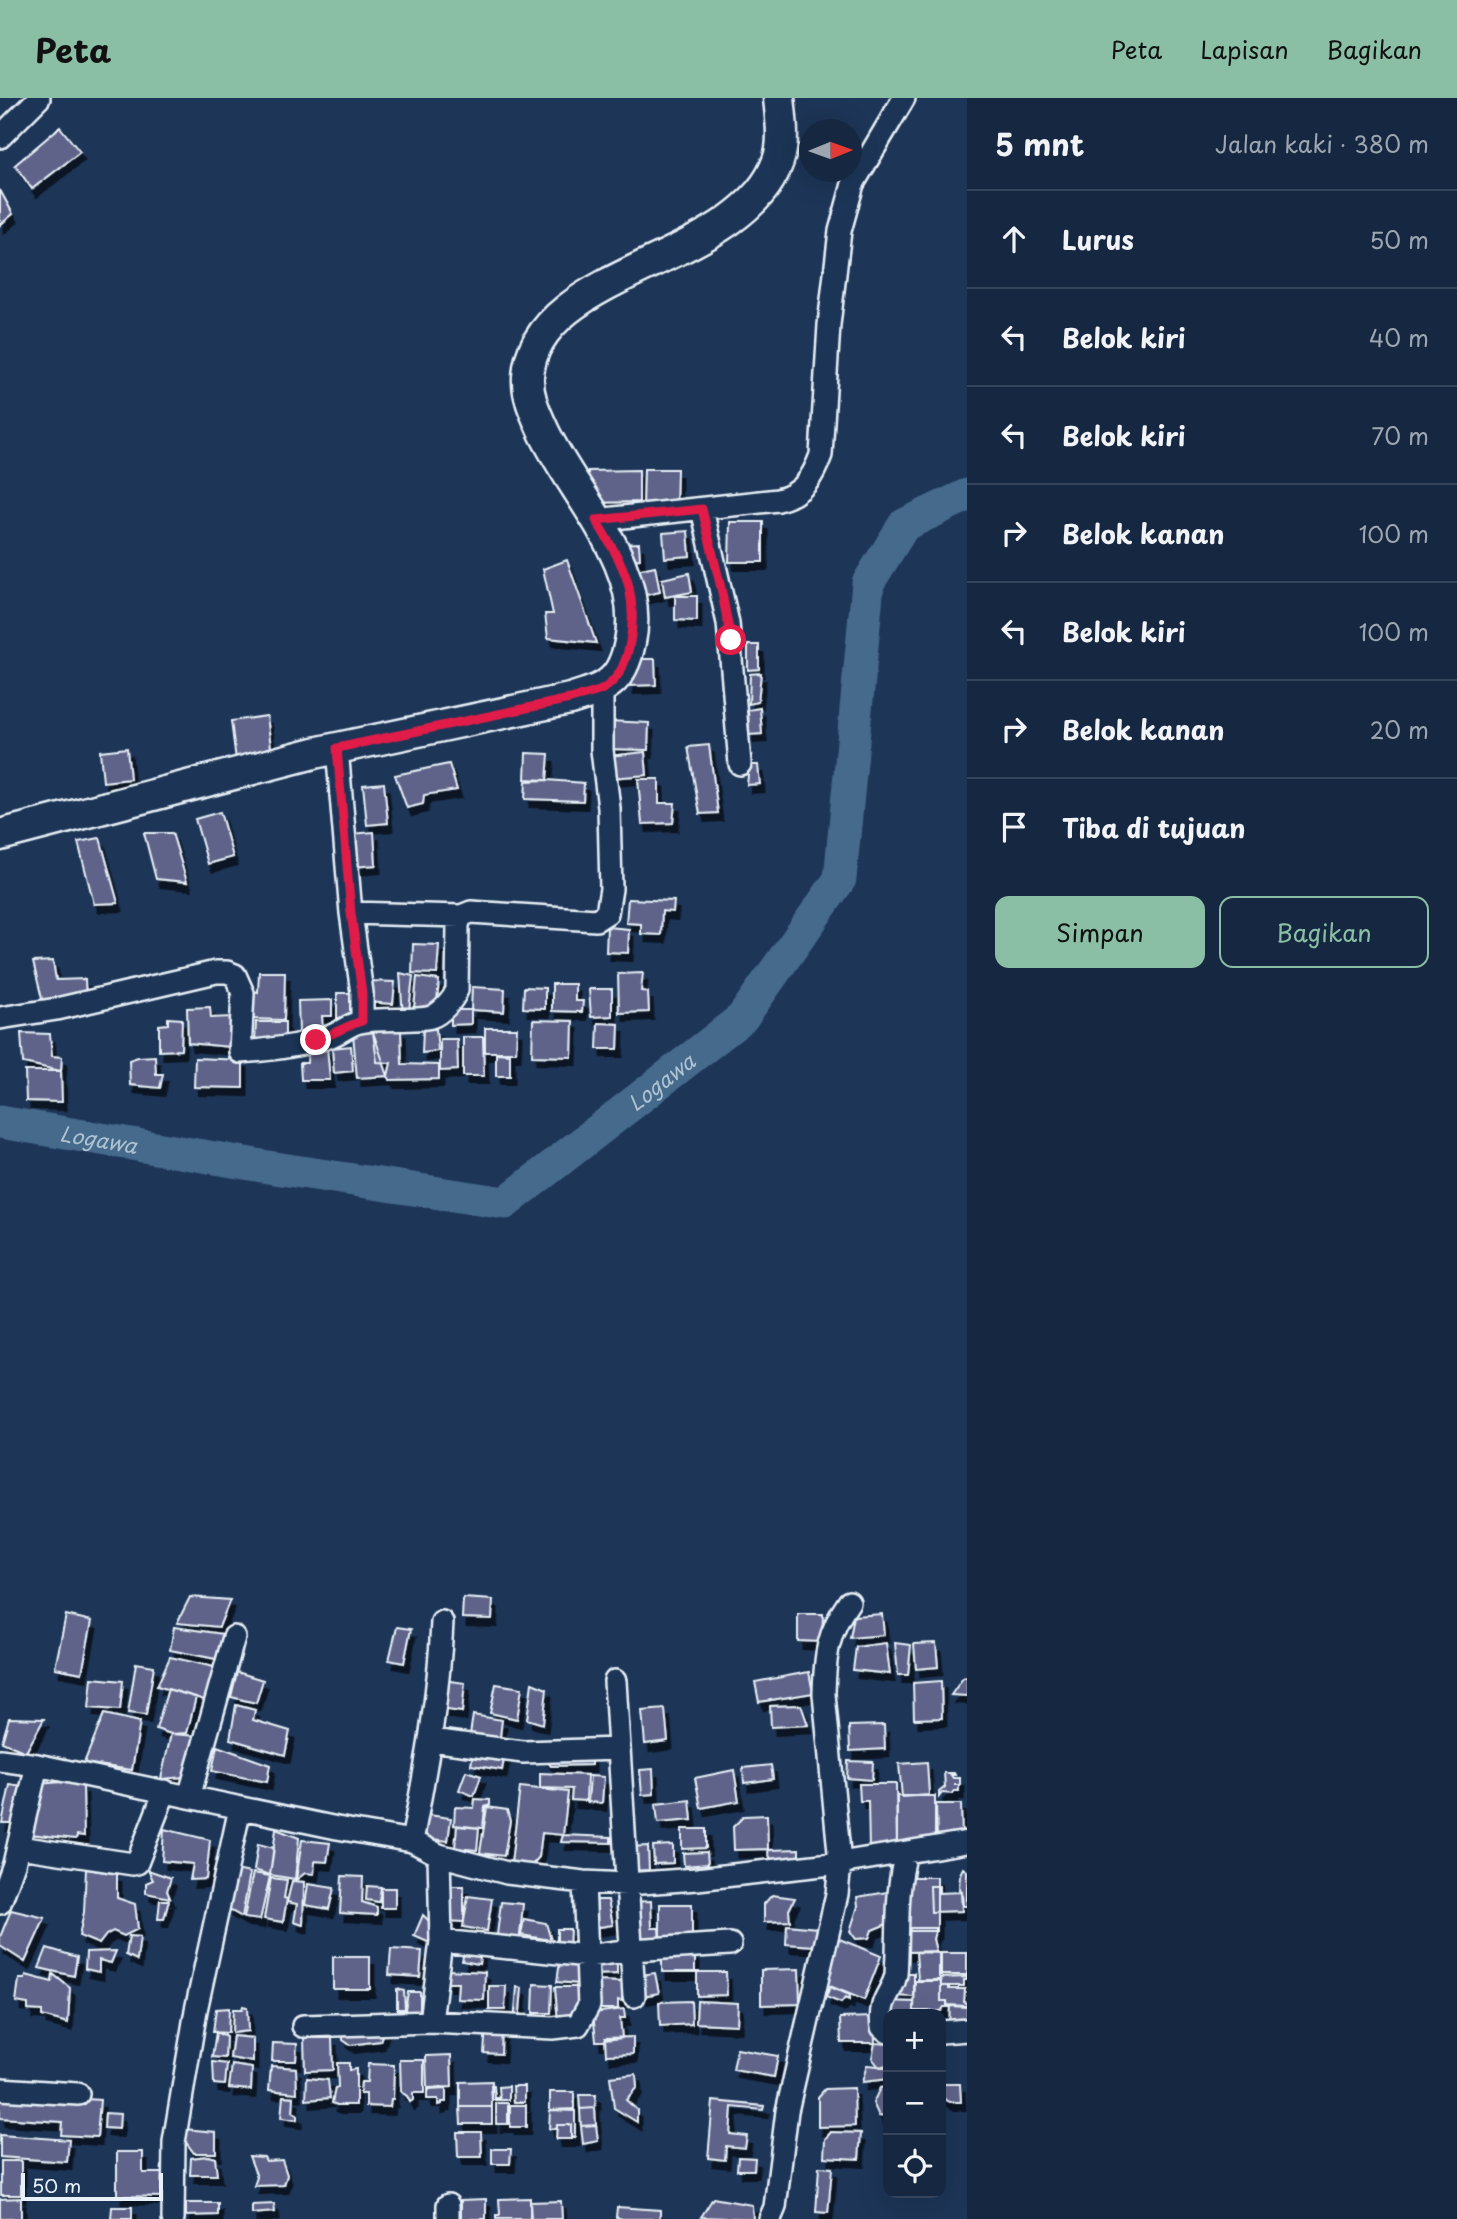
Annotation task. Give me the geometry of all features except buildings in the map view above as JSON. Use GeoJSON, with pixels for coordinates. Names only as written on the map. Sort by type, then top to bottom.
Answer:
{"type":"FeatureCollection","features":[{"type":"Feature","properties":{"kind":"main road"},"geometry":{"type":"LineString","coordinates":[[0,835],[337,748],[602,690],[619,672],[627,658],[632,612],[629,587],[623,569],[555,454],[531,405],[528,375],[531,356],[541,335],[561,313],[603,287],[728,223],[748,205],[765,187],[778,160],[782,129],[779,98]]}},
{"type":"Feature","properties":{"kind":"street"},"geometry":{"type":"LineString","coordinates":[[0,137],[39,98]]}},
{"type":"Feature","properties":{"kind":"street"},"geometry":{"type":"LineString","coordinates":[[596,520],[785,499],[809,482],[821,454],[829,325],[839,231],[853,184],[904,98]]}},
{"type":"Feature","properties":{"kind":"street"},"geometry":{"type":"LineString","coordinates":[[702,509],[728,622],[740,764]]}},
{"type":"Feature","properties":{"kind":"street"},"geometry":{"type":"LineString","coordinates":[[351,913],[461,916],[471,912],[590,920],[603,918],[607,913],[611,889],[609,808],[602,750],[602,690]]}},
{"type":"Feature","properties":{"kind":"street"},"geometry":{"type":"LineString","coordinates":[[337,748],[351,913],[362,993],[362,1021]]}},
{"type":"Feature","properties":{"kind":"street"},"geometry":{"type":"LineString","coordinates":[[0,1018],[57,1009],[216,972],[235,975],[243,993],[240,1052],[272,1049],[334,1035],[346,1026],[362,1021],[431,1017],[450,1002],[457,990],[458,925],[461,916]]}},
{"type":"Feature","properties":{"kind":"street"},"geometry":{"type":"LineString","coordinates":[[770,2219],[775,2207],[787,2111],[837,1894],[840,1863],[824,1694],[825,1667],[828,1640],[836,1620],[849,1602]]}},
{"type":"Feature","properties":{"kind":"street"},"geometry":{"type":"LineString","coordinates":[[412,1841],[431,1740],[440,1674],[442,1622]]}},
{"type":"Feature","properties":{"kind":"street"},"geometry":{"type":"LineString","coordinates":[[189,1797],[234,1637]]}},
{"type":"Feature","properties":{"kind":"street"},"geometry":{"type":"LineString","coordinates":[[615,1681],[634,1996]]}},
{"type":"Feature","properties":{"kind":"street"},"geometry":{"type":"LineString","coordinates":[[431,1740],[523,1752],[619,1749]]}},
{"type":"Feature","properties":{"kind":"street"},"geometry":{"type":"LineString","coordinates":[[0,1760],[37,1765],[412,1841],[439,1855],[507,1873],[584,1882],[627,1884],[697,1879],[840,1863],[967,1842]]}},
{"type":"Feature","properties":{"kind":"street"},"geometry":{"type":"LineString","coordinates":[[0,1903],[19,1847],[37,1765]]}},
{"type":"Feature","properties":{"kind":"street"},"geometry":{"type":"LineString","coordinates":[[19,1847],[136,1863],[165,1791]]}},
{"type":"Feature","properties":{"kind":"street"},"geometry":{"type":"LineString","coordinates":[[173,2219],[174,2142],[195,2010],[240,1808]]}},
{"type":"Feature","properties":{"kind":"street"},"geometry":{"type":"LineString","coordinates":[[883,2028],[883,2006],[896,1978],[900,1877],[906,1853]]}},
{"type":"Feature","properties":{"kind":"street"},"geometry":{"type":"LineString","coordinates":[[431,2022],[440,1941],[439,1855]]}},
{"type":"Feature","properties":{"kind":"street"},"geometry":{"type":"LineString","coordinates":[[303,2026],[431,2022],[553,2028],[578,2025],[589,2005],[584,1882]]}},
{"type":"Feature","properties":{"kind":"street"},"geometry":{"type":"LineString","coordinates":[[440,1941],[588,1956],[631,1950],[730,1944]]}},
{"type":"Feature","properties":{"kind":"street"},"geometry":{"type":"LineString","coordinates":[[946,2032],[967,2031]]}},
{"type":"Feature","properties":{"kind":"street"},"geometry":{"type":"LineString","coordinates":[[0,2089],[78,2094]]}},
{"type":"Feature","properties":{"kind":"waterway","name":"Logawa"},"geometry":{"type":"LineString","coordinates":[[0,1122],[505,1203],[742,1018],[840,879],[868,583],[904,525],[967,495]]}},
{"type":"Feature","properties":{"kind":"route"},"geometry":{"type":"LineString","coordinates":[[316,1040],[334,1035],[346,1026],[362,1021],[362,993],[351,913],[337,748],[602,690],[619,672],[627,658],[632,612],[629,587],[623,569],[596,520],[702,509],[731,640]]}}]}
